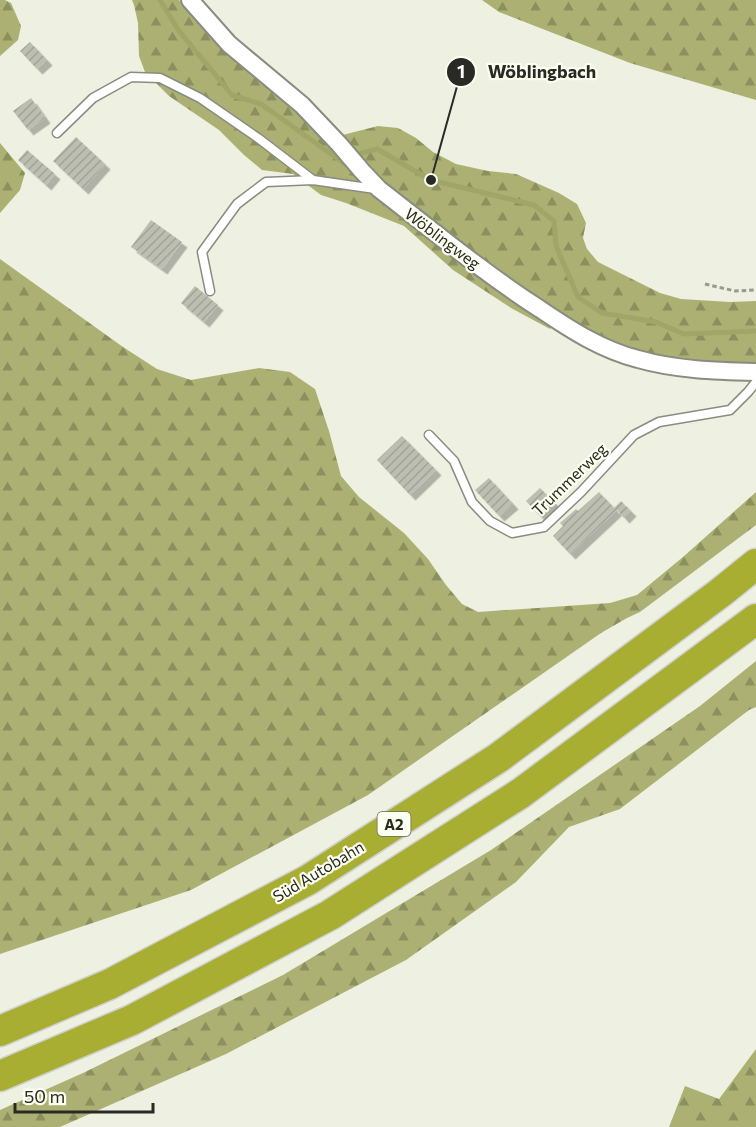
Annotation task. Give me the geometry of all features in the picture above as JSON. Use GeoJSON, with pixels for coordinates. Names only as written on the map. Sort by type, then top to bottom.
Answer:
{"type":"FeatureCollection","features":[{"type":"Feature","properties":{"kind":"highway","name":"Süd Autobahn"},"geometry":{"type":"LineString","coordinates":[[0,1031],[110,984],[308,880],[498,758],[756,564]]}},
{"type":"Feature","properties":{"kind":"highway","name":"A2"},"geometry":{"type":"LineString","coordinates":[[0,1077],[132,1020],[330,915],[521,793],[756,619]]}},
{"type":"Feature","properties":{"kind":"street","name":"Wöblingweg"},"geometry":{"type":"LineString","coordinates":[[190,0],[229,44],[302,105],[379,189],[514,292],[573,331],[608,349],[638,360],[670,366],[756,372]]}},
{"type":"Feature","properties":{"kind":"lane"},"geometry":{"type":"LineString","coordinates":[[57,133],[93,98],[131,77],[160,78],[200,98],[313,180]]}},
{"type":"Feature","properties":{"kind":"lane"},"geometry":{"type":"LineString","coordinates":[[210,291],[202,252],[237,204],[266,182],[313,180],[379,189]]}},
{"type":"Feature","properties":{"kind":"lane","name":"Trummerweg"},"geometry":{"type":"LineString","coordinates":[[429,435],[454,460],[472,502],[490,521],[512,533],[544,527],[581,492],[634,435],[659,422],[730,410],[756,382]]}},
{"type":"Feature","properties":{"kind":"path"},"geometry":{"type":"LineString","coordinates":[[705,284],[735,291],[756,290]]}},
{"type":"Feature","properties":{"kind":"green space"},"geometry":{"type":"Polygon","coordinates":[[[0,0],[11,3],[21,26],[18,40],[0,56],[0,0]]]}},
{"type":"Feature","properties":{"kind":"green space"},"geometry":{"type":"Polygon","coordinates":[[[132,0],[179,0],[223,50],[296,111],[323,140],[378,126],[398,128],[416,138],[433,152],[456,164],[516,174],[559,193],[577,204],[586,223],[583,238],[587,249],[598,262],[660,293],[681,299],[756,301],[756,364],[701,362],[645,354],[610,342],[562,314],[550,329],[511,308],[453,270],[404,226],[321,195],[293,174],[262,170],[219,130],[169,96],[145,72],[139,56],[138,23],[132,0]]]}},
{"type":"Feature","properties":{"kind":"green space"},"geometry":{"type":"Polygon","coordinates":[[[482,0],[756,0],[756,100],[630,63],[499,12],[482,0]]]}},
{"type":"Feature","properties":{"kind":"green space"},"geometry":{"type":"Polygon","coordinates":[[[0,143],[25,173],[20,190],[0,213],[0,143]]]}},
{"type":"Feature","properties":{"kind":"green space"},"geometry":{"type":"Polygon","coordinates":[[[0,259],[157,369],[191,380],[259,368],[290,372],[315,389],[341,476],[359,497],[404,533],[428,559],[462,604],[478,612],[610,603],[637,595],[756,492],[756,525],[640,612],[601,633],[368,795],[191,890],[0,954],[0,259]]]}},
{"type":"Feature","properties":{"kind":"green space"},"geometry":{"type":"Polygon","coordinates":[[[756,661],[756,707],[620,809],[569,827],[516,882],[406,960],[226,1054],[60,1127],[0,1127],[0,1110],[83,1073],[283,975],[491,850],[700,706],[756,661]]]}},
{"type":"Feature","properties":{"kind":"green space"},"geometry":{"type":"Polygon","coordinates":[[[756,1049],[756,1127],[669,1127],[685,1086],[719,1099],[756,1049]]]}},
{"type":"Feature","properties":{"kind":"building"},"geometry":{"type":"Polygon","coordinates":[[[30,42],[47,60],[37,69],[20,51],[30,42]]]}},
{"type":"Feature","properties":{"kind":"building"},"geometry":{"type":"Polygon","coordinates":[[[31,98],[45,118],[28,130],[13,111],[31,98]]]}},
{"type":"Feature","properties":{"kind":"building"},"geometry":{"type":"Polygon","coordinates":[[[76,137],[105,164],[83,189],[53,161],[76,137]]]}},
{"type":"Feature","properties":{"kind":"building"},"geometry":{"type":"Polygon","coordinates":[[[27,150],[55,174],[46,185],[18,160],[27,150]]]}},
{"type":"Feature","properties":{"kind":"building"},"geometry":{"type":"Polygon","coordinates":[[[151,220],[182,242],[162,269],[131,247],[151,220]]]}},
{"type":"Feature","properties":{"kind":"building"},"geometry":{"type":"Polygon","coordinates":[[[195,286],[218,305],[204,322],[181,303],[195,286]]]}},
{"type":"Feature","properties":{"kind":"building"},"geometry":{"type":"Polygon","coordinates":[[[402,436],[436,470],[410,495],[377,460],[402,436]]]}},
{"type":"Feature","properties":{"kind":"building"},"geometry":{"type":"Polygon","coordinates":[[[489,478],[513,504],[499,516],[475,490],[489,478]]]}},
{"type":"Feature","properties":{"kind":"building"},"geometry":{"type":"Polygon","coordinates":[[[540,488],[554,502],[539,515],[526,501],[540,488]]]}},
{"type":"Feature","properties":{"kind":"building"},"geometry":{"type":"Polygon","coordinates":[[[599,492],[614,508],[621,501],[631,511],[624,518],[617,510],[570,554],[553,536],[563,526],[560,523],[576,509],[578,511],[599,492]]]}},
{"type":"Feature","properties":{"kind":"waterway"},"geometry":{"type":"LineString","coordinates":[[160,0],[179,31],[232,95],[261,104],[345,164],[358,154],[377,149],[431,180],[534,205],[554,221],[556,246],[578,297],[602,313],[656,322],[684,334],[756,331]]}},
{"type":"Feature","properties":{"kind":"place","name":"Wöblingbach"},"geometry":{"type":"Point","coordinates":[431,180]}}]}
